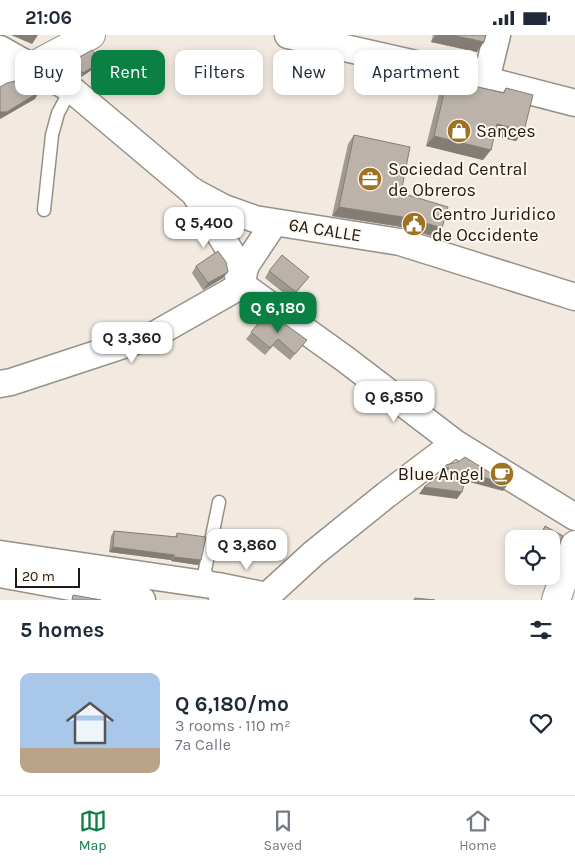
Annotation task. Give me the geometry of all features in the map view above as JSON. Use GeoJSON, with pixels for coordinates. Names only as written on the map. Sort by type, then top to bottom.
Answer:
{"type":"FeatureCollection","features":[{"type":"Feature","properties":{"kind":"main road"},"geometry":{"type":"LineString","coordinates":[[63,50],[91,35]]}},
{"type":"Feature","properties":{"kind":"main road"},"geometry":{"type":"LineString","coordinates":[[0,75],[15,71]]}},
{"type":"Feature","properties":{"kind":"main road"},"geometry":{"type":"LineString","coordinates":[[555,597],[575,545]]}},
{"type":"Feature","properties":{"kind":"street"},"geometry":{"type":"LineString","coordinates":[[288,35],[486,79],[575,103]]}},
{"type":"Feature","properties":{"kind":"street"},"geometry":{"type":"LineString","coordinates":[[486,79],[497,35]]}},
{"type":"Feature","properties":{"kind":"street","name":"6A CALLE"},"geometry":{"type":"LineString","coordinates":[[0,49],[15,58]]}},
{"type":"Feature","properties":{"kind":"street","name":"6A CALLE"},"geometry":{"type":"LineString","coordinates":[[78,95],[192,191],[224,207],[255,219],[274,223],[400,242],[575,297]]}},
{"type":"Feature","properties":{"kind":"street"},"geometry":{"type":"LineString","coordinates":[[192,191],[230,251],[242,285],[353,365],[455,443],[575,517]]}},
{"type":"Feature","properties":{"kind":"street"},"geometry":{"type":"LineString","coordinates":[[242,285],[246,265],[274,223]]}},
{"type":"Feature","properties":{"kind":"street"},"geometry":{"type":"LineString","coordinates":[[0,384],[154,335],[242,285]]}},
{"type":"Feature","properties":{"kind":"street"},"geometry":{"type":"LineString","coordinates":[[0,554],[216,593],[267,598],[314,553],[455,443]]}},
{"type":"Feature","properties":{"kind":"street"},"geometry":{"type":"LineString","coordinates":[[0,574],[142,600]]}},
{"type":"Feature","properties":{"kind":"lane"},"geometry":{"type":"LineString","coordinates":[[44,210],[52,135],[58,113],[68,95]]}},
{"type":"Feature","properties":{"kind":"lane"},"geometry":{"type":"LineString","coordinates":[[216,593],[205,570],[219,502]]}},
{"type":"Feature","properties":{"kind":"building"},"geometry":{"type":"Polygon","coordinates":[[[452,35],[486,35],[484,42],[452,35]]]}},
{"type":"Feature","properties":{"kind":"building"},"geometry":{"type":"Polygon","coordinates":[[[91,51],[91,68],[83,73],[81,71],[81,56],[91,51]]]}},
{"type":"Feature","properties":{"kind":"building"},"geometry":{"type":"Polygon","coordinates":[[[15,81],[15,95],[34,95],[7,112],[0,112],[0,87],[15,81]]]}},
{"type":"Feature","properties":{"kind":"building"},"geometry":{"type":"Polygon","coordinates":[[[478,87],[504,93],[506,88],[533,95],[524,131],[497,124],[491,150],[434,136],[444,95],[478,95],[478,87]]]}},
{"type":"Feature","properties":{"kind":"building","name":"Sociedad Central de Obreros"},"geometry":{"type":"Polygon","coordinates":[[[354,135],[410,147],[401,193],[448,207],[442,228],[409,218],[339,207],[354,135]]]}},
{"type":"Feature","properties":{"kind":"building"},"geometry":{"type":"Polygon","coordinates":[[[218,251],[226,262],[228,272],[208,283],[196,266],[218,251]]]}},
{"type":"Feature","properties":{"kind":"building"},"geometry":{"type":"Polygon","coordinates":[[[282,255],[309,277],[296,292],[269,271],[282,255]]]}},
{"type":"Feature","properties":{"kind":"building"},"geometry":{"type":"Polygon","coordinates":[[[268,312],[307,340],[295,354],[278,339],[270,348],[251,332],[268,312]]]}},
{"type":"Feature","properties":{"kind":"building"},"geometry":{"type":"Polygon","coordinates":[[[465,457],[508,484],[467,473],[462,492],[424,487],[449,468],[444,467],[446,465],[458,462],[465,457]]]}},
{"type":"Feature","properties":{"kind":"building"},"geometry":{"type":"Polygon","coordinates":[[[545,526],[552,530],[543,530],[545,526]]]}},
{"type":"Feature","properties":{"kind":"building"},"geometry":{"type":"Polygon","coordinates":[[[114,531],[177,537],[177,533],[206,537],[201,560],[113,547],[114,531]]]}},
{"type":"Feature","properties":{"kind":"building"},"geometry":{"type":"Polygon","coordinates":[[[73,595],[101,600],[72,600],[73,595]]]}},
{"type":"Feature","properties":{"kind":"building"},"geometry":{"type":"Polygon","coordinates":[[[415,598],[435,600],[414,600],[415,598]]]}},
{"type":"Feature","properties":{"kind":"place","name":"Sances"},"geometry":{"type":"Point","coordinates":[459,131]}},
{"type":"Feature","properties":{"kind":"place","name":"Sociedad Central de Obreros"},"geometry":{"type":"Point","coordinates":[370,179]}},
{"type":"Feature","properties":{"kind":"place","name":"Centro Juridico de Occidente"},"geometry":{"type":"Point","coordinates":[414,224]}},
{"type":"Feature","properties":{"kind":"place","name":"Blue Angel"},"geometry":{"type":"Point","coordinates":[502,474]}}]}
